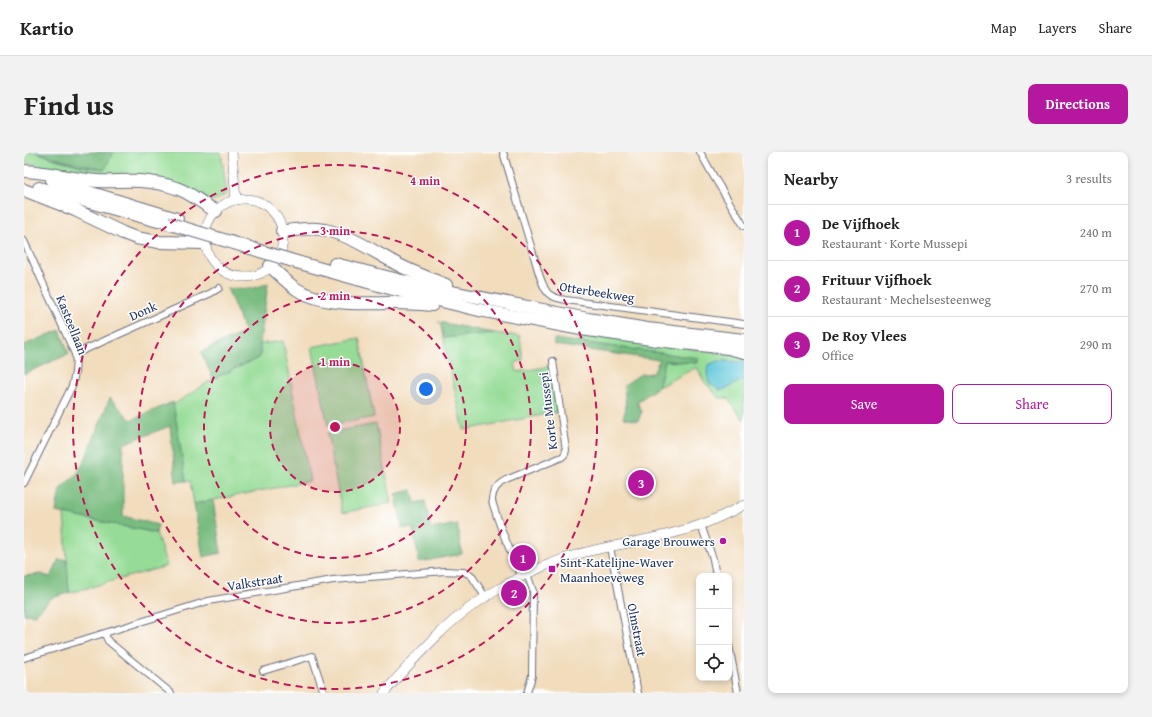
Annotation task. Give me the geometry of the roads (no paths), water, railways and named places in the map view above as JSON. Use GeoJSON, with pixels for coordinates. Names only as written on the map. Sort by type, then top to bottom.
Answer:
{"type":"FeatureCollection","features":[{"type":"Feature","properties":{"kind":"highway"},"geometry":{"type":"LineString","coordinates":[[24,172],[38,172],[99,181],[140,181],[157,183],[192,194],[216,210]]}},
{"type":"Feature","properties":{"kind":"highway"},"geometry":{"type":"LineString","coordinates":[[24,172],[172,221],[301,259],[393,289],[461,306],[581,329],[665,341],[728,348],[744,348]]}},
{"type":"Feature","properties":{"kind":"highway"},"geometry":{"type":"LineString","coordinates":[[24,184],[172,221]]}},
{"type":"Feature","properties":{"kind":"highway"},"geometry":{"type":"LineString","coordinates":[[24,190],[75,210],[136,238],[159,242],[206,243]]}},
{"type":"Feature","properties":{"kind":"highway"},"geometry":{"type":"LineString","coordinates":[[282,231],[316,228],[335,233],[354,240],[420,275],[474,297]]}},
{"type":"Feature","properties":{"kind":"highway"},"geometry":{"type":"LineString","coordinates":[[301,259],[474,297],[588,319],[647,329],[744,340]]}},
{"type":"Feature","properties":{"kind":"highway"},"geometry":{"type":"LineString","coordinates":[[270,266],[298,290],[316,298],[341,303],[407,303],[451,307],[461,306]]}},
{"type":"Feature","properties":{"kind":"highway"},"geometry":{"type":"LineString","coordinates":[[728,348],[744,352]]}},
{"type":"Feature","properties":{"kind":"main road"},"geometry":{"type":"LineString","coordinates":[[232,152],[240,199]]}},
{"type":"Feature","properties":{"kind":"main road"},"geometry":{"type":"LineString","coordinates":[[238,152],[241,183],[240,199]]}},
{"type":"Feature","properties":{"kind":"main road"},"geometry":{"type":"LineString","coordinates":[[240,199],[259,202],[271,210],[278,219],[282,231],[281,250],[270,266],[265,270],[252,275],[241,276],[232,274],[220,268],[211,257],[206,243],[206,228],[216,210],[229,202],[240,199]]}},
{"type":"Feature","properties":{"kind":"main road"},"geometry":{"type":"LineString","coordinates":[[384,693],[440,632],[462,614],[486,598],[525,576],[554,562],[581,554],[674,533],[701,525],[744,505]]}},
{"type":"Feature","properties":{"kind":"street","name":"Otterbeekweg"},"geometry":{"type":"LineString","coordinates":[[503,152],[540,277],[545,290],[549,294],[555,298],[566,300],[744,324]]}},
{"type":"Feature","properties":{"kind":"street"},"geometry":{"type":"LineString","coordinates":[[700,152],[744,226]]}},
{"type":"Feature","properties":{"kind":"street","name":"Kasteellaan"},"geometry":{"type":"LineString","coordinates":[[24,240],[75,354],[76,363],[75,376],[72,386],[24,483]]}},
{"type":"Feature","properties":{"kind":"street","name":"Donk"},"geometry":{"type":"LineString","coordinates":[[75,354],[211,293],[219,288]]}},
{"type":"Feature","properties":{"kind":"street","name":"Korte Mussepi"},"geometry":{"type":"LineString","coordinates":[[525,576],[500,526],[492,501],[492,496],[494,489],[506,480],[562,457],[565,454],[566,450],[553,361]]}},
{"type":"Feature","properties":{"kind":"street"},"geometry":{"type":"LineString","coordinates":[[701,525],[715,573]]}},
{"type":"Feature","properties":{"kind":"street","name":"Olmstraat"},"geometry":{"type":"LineString","coordinates":[[610,547],[638,693]]}},
{"type":"Feature","properties":{"kind":"street","name":"Valkstraat"},"geometry":{"type":"LineString","coordinates":[[24,658],[208,601],[333,580],[445,571],[464,572],[471,575],[486,598]]}},
{"type":"Feature","properties":{"kind":"street"},"geometry":{"type":"LineString","coordinates":[[525,576],[533,591],[532,676],[527,693]]}},
{"type":"Feature","properties":{"kind":"street"},"geometry":{"type":"LineString","coordinates":[[105,634],[108,641],[164,691],[171,693]]}},
{"type":"Feature","properties":{"kind":"street"},"geometry":{"type":"LineString","coordinates":[[729,645],[738,693]]}},
{"type":"Feature","properties":{"kind":"street"},"geometry":{"type":"LineString","coordinates":[[263,672],[312,656],[324,693]]}},
{"type":"Feature","properties":{"kind":"water"},"geometry":{"type":"Polygon","coordinates":[[[718,361],[744,362],[744,379],[720,390],[709,383],[707,373],[708,365],[718,361]]]}},
{"type":"Feature","properties":{"kind":"place","name":"De Roy Vlees"},"geometry":{"type":"Point","coordinates":[641,483]}},
{"type":"Feature","properties":{"kind":"place","name":"Garage Brouwers"},"geometry":{"type":"Point","coordinates":[723,541]}},
{"type":"Feature","properties":{"kind":"place","name":"De Vijfhoek"},"geometry":{"type":"Point","coordinates":[523,558]}},
{"type":"Feature","properties":{"kind":"place","name":"Sint-Katelijne-Waver Maanhoeveweg"},"geometry":{"type":"Point","coordinates":[552,569]}},
{"type":"Feature","properties":{"kind":"place","name":"Frituur Vijfhoek"},"geometry":{"type":"Point","coordinates":[514,593]}}]}
